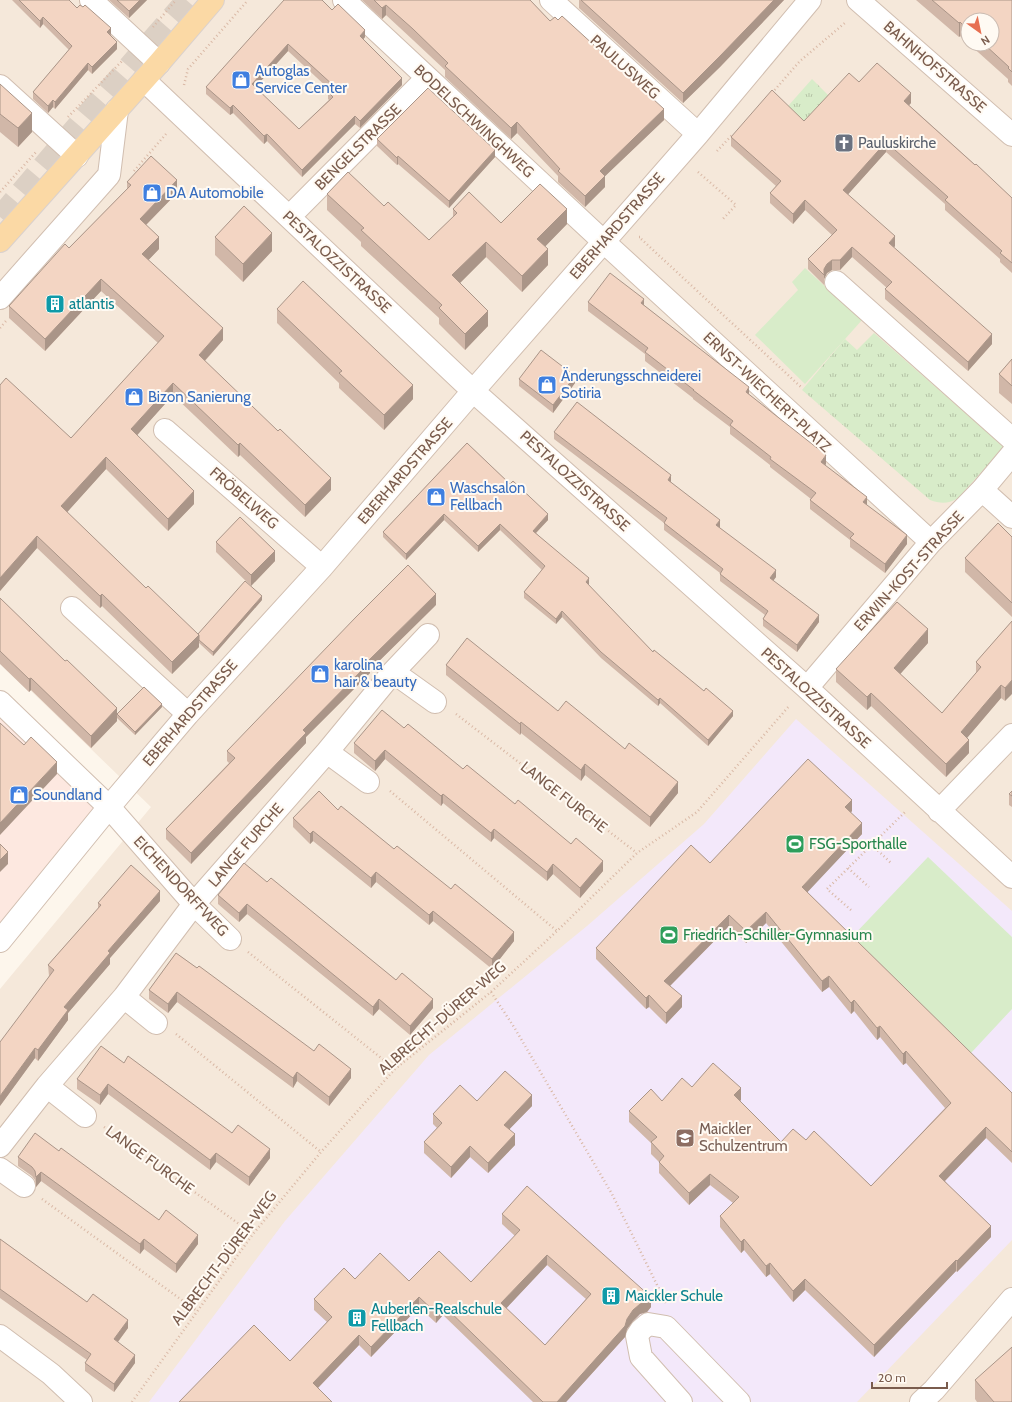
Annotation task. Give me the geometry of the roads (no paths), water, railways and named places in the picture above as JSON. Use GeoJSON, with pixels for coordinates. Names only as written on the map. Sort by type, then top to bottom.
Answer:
{"type":"FeatureCollection","features":[{"type":"Feature","properties":{"kind":"main road"},"geometry":{"type":"LineString","coordinates":[[0,241],[78,156],[213,0]]}},
{"type":"Feature","properties":{"kind":"street"},"geometry":{"type":"LineString","coordinates":[[91,0],[160,63]]}},
{"type":"Feature","properties":{"kind":"street","name":"BODELSCHWINGHWEG"},"geometry":{"type":"LineString","coordinates":[[344,0],[604,242]]}},
{"type":"Feature","properties":{"kind":"street","name":"PAULUSWEG"},"geometry":{"type":"LineString","coordinates":[[552,0],[698,134]]}},
{"type":"Feature","properties":{"kind":"street","name":"EBERHARDSTRASSE"},"geometry":{"type":"LineString","coordinates":[[0,941],[109,807],[188,714],[322,567],[473,391],[698,134],[810,0]]}},
{"type":"Feature","properties":{"kind":"street","name":"BAHNHOFSTRASSE"},"geometry":{"type":"LineString","coordinates":[[854,10],[1012,135]]}},
{"type":"Feature","properties":{"kind":"street","name":"BENGELSTRASSE"},"geometry":{"type":"LineString","coordinates":[[289,217],[427,78]]}},
{"type":"Feature","properties":{"kind":"street","name":"PESTALOZZISTRASSE"},"geometry":{"type":"LineString","coordinates":[[144,80],[473,391],[807,688],[1012,877]]}},
{"type":"Feature","properties":{"kind":"street"},"geometry":{"type":"LineString","coordinates":[[0,86],[78,156]]}},
{"type":"Feature","properties":{"kind":"street"},"geometry":{"type":"LineString","coordinates":[[0,298],[109,175],[117,110]]}},
{"type":"Feature","properties":{"kind":"street","name":"ERNST-WIECHERT-PLATZ"},"geometry":{"type":"LineString","coordinates":[[604,242],[931,542]]}},
{"type":"Feature","properties":{"kind":"street"},"geometry":{"type":"LineString","coordinates":[[836,282],[1012,438]]}},
{"type":"Feature","properties":{"kind":"street","name":"FRÖBELWEG"},"geometry":{"type":"LineString","coordinates":[[165,430],[322,567]]}},
{"type":"Feature","properties":{"kind":"street","name":"ERWIN-KOST-STRASSE"},"geometry":{"type":"LineString","coordinates":[[807,688],[931,542],[982,490],[1012,454]]}},
{"type":"Feature","properties":{"kind":"street"},"geometry":{"type":"LineString","coordinates":[[982,490],[1012,517]]}},
{"type":"Feature","properties":{"kind":"street"},"geometry":{"type":"LineString","coordinates":[[72,608],[188,714]]}},
{"type":"Feature","properties":{"kind":"street","name":"LANGE FURCHE"},"geometry":{"type":"LineString","coordinates":[[0,1146],[47,1086],[124,997],[194,904],[327,752],[393,672],[428,635]]}},
{"type":"Feature","properties":{"kind":"street"},"geometry":{"type":"LineString","coordinates":[[393,672],[435,702]]}},
{"type":"Feature","properties":{"kind":"street","name":"EICHENDORFFWEG"},"geometry":{"type":"LineString","coordinates":[[0,702],[109,807],[194,904],[230,939]]}},
{"type":"Feature","properties":{"kind":"street"},"geometry":{"type":"LineString","coordinates":[[939,811],[1012,735]]}},
{"type":"Feature","properties":{"kind":"street"},"geometry":{"type":"LineString","coordinates":[[327,752],[368,782]]}},
{"type":"Feature","properties":{"kind":"street"},"geometry":{"type":"LineString","coordinates":[[124,997],[156,1023]]}},
{"type":"Feature","properties":{"kind":"street"},"geometry":{"type":"LineString","coordinates":[[47,1086],[85,1116]]}},
{"type":"Feature","properties":{"kind":"street"},"geometry":{"type":"LineString","coordinates":[[0,1169],[24,1186]]}},
{"type":"Feature","properties":{"kind":"street"},"geometry":{"type":"LineString","coordinates":[[921,1402],[934,1390],[1012,1299]]}},
{"type":"Feature","properties":{"kind":"street"},"geometry":{"type":"LineString","coordinates":[[680,1402],[641,1357],[637,1336],[648,1324],[666,1327],[739,1402]]}},
{"type":"Feature","properties":{"kind":"street"},"geometry":{"type":"LineString","coordinates":[[0,1336],[51,1374],[81,1402]]}},
{"type":"Feature","properties":{"kind":"tunnel"},"geometry":{"type":"LineString","coordinates":[[0,217],[187,0]]}},
{"type":"Feature","properties":{"kind":"place","name":"Autoglas Service Center"},"geometry":{"type":"Point","coordinates":[241,80]}},
{"type":"Feature","properties":{"kind":"place","name":"Pauluskirche"},"geometry":{"type":"Point","coordinates":[844,143]}},
{"type":"Feature","properties":{"kind":"place","name":"DA Automobile"},"geometry":{"type":"Point","coordinates":[152,193]}},
{"type":"Feature","properties":{"kind":"place","name":"atlantis"},"geometry":{"type":"Point","coordinates":[55,304]}},
{"type":"Feature","properties":{"kind":"place","name":"Änderungsschneiderei Sotiria"},"geometry":{"type":"Point","coordinates":[547,385]}},
{"type":"Feature","properties":{"kind":"place","name":"Bizon Sanierung"},"geometry":{"type":"Point","coordinates":[134,397]}},
{"type":"Feature","properties":{"kind":"place","name":"Waschsalon Fellbach"},"geometry":{"type":"Point","coordinates":[436,497]}},
{"type":"Feature","properties":{"kind":"place","name":"karolina hair & beauty"},"geometry":{"type":"Point","coordinates":[320,674]}},
{"type":"Feature","properties":{"kind":"place","name":"Soundland"},"geometry":{"type":"Point","coordinates":[19,795]}},
{"type":"Feature","properties":{"kind":"place","name":"FSG-Sporthalle"},"geometry":{"type":"Point","coordinates":[795,844]}},
{"type":"Feature","properties":{"kind":"place","name":"Friedrich-Schiller-Gymnasium"},"geometry":{"type":"Point","coordinates":[669,935]}},
{"type":"Feature","properties":{"kind":"place","name":"Maickler Schulzentrum"},"geometry":{"type":"Point","coordinates":[685,1138]}},
{"type":"Feature","properties":{"kind":"place","name":"Maickler Schule"},"geometry":{"type":"Point","coordinates":[611,1296]}},
{"type":"Feature","properties":{"kind":"place","name":"Auberlen-Realschule Fellbach"},"geometry":{"type":"Point","coordinates":[357,1318]}}]}
